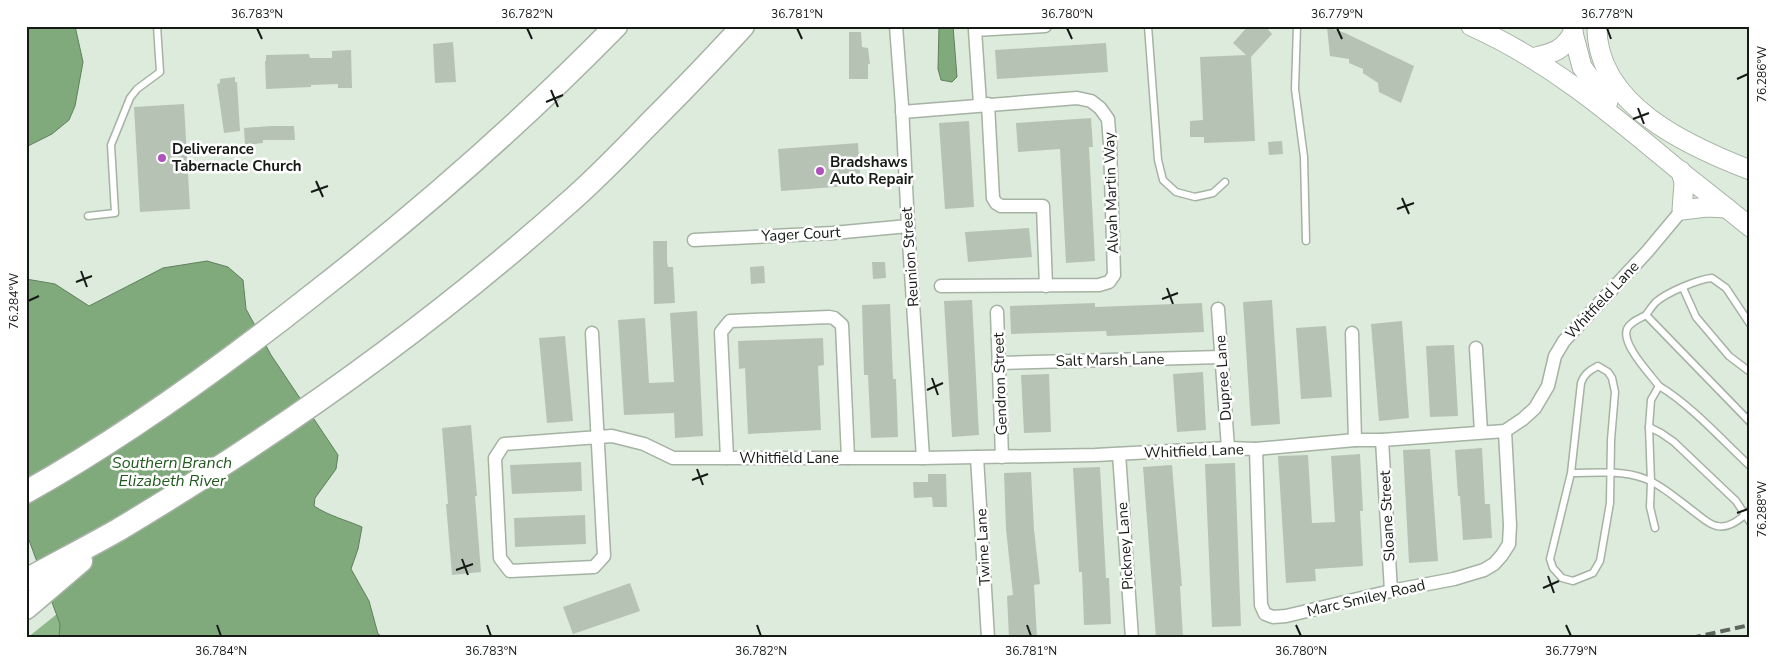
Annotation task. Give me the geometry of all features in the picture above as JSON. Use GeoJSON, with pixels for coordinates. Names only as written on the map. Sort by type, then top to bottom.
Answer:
{"type":"FeatureCollection","features":[{"type":"Feature","properties":{"kind":"highway"},"geometry":{"type":"LineString","coordinates":[[26,492],[153,412],[290,314],[428,202],[496,143],[616,26]]}},
{"type":"Feature","properties":{"kind":"highway"},"geometry":{"type":"LineString","coordinates":[[26,580],[117,530],[288,422],[449,304],[568,204],[738,32]]}},
{"type":"Feature","properties":{"kind":"highway"},"geometry":{"type":"LineString","coordinates":[[27,606],[117,530]]}},
{"type":"Feature","properties":{"kind":"main road"},"geometry":{"type":"LineString","coordinates":[[1471,26],[1532,58],[1574,85],[1636,133],[1750,227]]}},
{"type":"Feature","properties":{"kind":"main road"},"geometry":{"type":"LineString","coordinates":[[1597,26],[1602,58],[1621,92]]}},
{"type":"Feature","properties":{"kind":"main road"},"geometry":{"type":"LineString","coordinates":[[1532,58],[1563,48],[1577,29]]}},
{"type":"Feature","properties":{"kind":"main road"},"geometry":{"type":"LineString","coordinates":[[1577,29],[1588,45],[1603,77],[1645,114],[1683,140],[1716,157],[1750,170]]}},
{"type":"Feature","properties":{"kind":"main road"},"geometry":{"type":"LineString","coordinates":[[1577,29],[1582,68],[1605,99],[1636,133]]}},
{"type":"Feature","properties":{"kind":"main road"},"geometry":{"type":"LineString","coordinates":[[1680,171],[1684,183],[1682,210],[1727,208]]}},
{"type":"Feature","properties":{"kind":"street","name":"Reunion Street"},"geometry":{"type":"LineString","coordinates":[[896,26],[923,458]]}},
{"type":"Feature","properties":{"kind":"street"},"geometry":{"type":"LineString","coordinates":[[1045,26],[975,30],[993,198],[1001,206],[1043,206],[1046,286]]}},
{"type":"Feature","properties":{"kind":"street","name":"Alvah Martin Way"},"geometry":{"type":"LineString","coordinates":[[902,112],[1077,98],[1091,101],[1100,108],[1108,119],[1114,275],[1109,282],[1099,285],[941,286]]}},
{"type":"Feature","properties":{"kind":"street","name":"Whitfield Lane"},"geometry":{"type":"LineString","coordinates":[[598,438],[604,556],[594,567],[510,571],[500,558],[495,458],[504,444],[612,436],[644,444],[673,458],[923,458],[1118,454],[1256,448],[1505,431],[1535,408],[1548,386],[1555,356],[1564,341],[1646,253],[1682,210]]}},
{"type":"Feature","properties":{"kind":"street","name":"Yager Court"},"geometry":{"type":"LineString","coordinates":[[694,240],[833,233],[908,226]]}},
{"type":"Feature","properties":{"kind":"street","name":"Dupree Lane"},"geometry":{"type":"LineString","coordinates":[[1218,309],[1228,448]]}},
{"type":"Feature","properties":{"kind":"street","name":"Gendron Street"},"geometry":{"type":"LineString","coordinates":[[997,312],[1002,456]]}},
{"type":"Feature","properties":{"kind":"street"},"geometry":{"type":"LineString","coordinates":[[726,458],[720,332],[730,321],[829,317],[834,318],[842,325],[848,458]]}},
{"type":"Feature","properties":{"kind":"street"},"geometry":{"type":"LineString","coordinates":[[592,333],[598,438]]}},
{"type":"Feature","properties":{"kind":"street"},"geometry":{"type":"LineString","coordinates":[[1352,333],[1355,440]]}},
{"type":"Feature","properties":{"kind":"street"},"geometry":{"type":"LineString","coordinates":[[1476,348],[1481,432]]}},
{"type":"Feature","properties":{"kind":"street","name":"Salt Marsh Lane"},"geometry":{"type":"LineString","coordinates":[[999,363],[1221,357]]}},
{"type":"Feature","properties":{"kind":"street","name":"Marc Smiley Road"},"geometry":{"type":"LineString","coordinates":[[1256,448],[1260,605],[1266,614],[1273,617],[1286,616],[1454,579],[1484,570],[1494,564],[1509,544],[1510,525],[1505,431]]}},
{"type":"Feature","properties":{"kind":"street","name":"Sloane Street"},"geometry":{"type":"LineString","coordinates":[[1382,440],[1391,592]]}},
{"type":"Feature","properties":{"kind":"street","name":"Pickney Lane"},"geometry":{"type":"LineString","coordinates":[[1118,454],[1132,638]]}},
{"type":"Feature","properties":{"kind":"street","name":"Twine Lane"},"geometry":{"type":"LineString","coordinates":[[977,457],[988,638]]}},
{"type":"Feature","properties":{"kind":"lane"},"geometry":{"type":"LineString","coordinates":[[88,216],[115,213],[111,145],[130,98],[137,89],[160,72],[157,26]]}},
{"type":"Feature","properties":{"kind":"lane"},"geometry":{"type":"LineString","coordinates":[[1148,26],[1158,160],[1163,180],[1176,192],[1195,197],[1213,193],[1225,182]]}},
{"type":"Feature","properties":{"kind":"lane"},"geometry":{"type":"LineString","coordinates":[[1297,26],[1295,89],[1304,157],[1306,241]]}},
{"type":"Feature","properties":{"kind":"lane"},"geometry":{"type":"LineString","coordinates":[[1750,324],[1726,288],[1712,278],[1702,278],[1669,293],[1655,302],[1646,315],[1633,322],[1627,328],[1626,334],[1632,353],[1659,386],[1668,391],[1697,416],[1750,466]]}},
{"type":"Feature","properties":{"kind":"lane"},"geometry":{"type":"LineString","coordinates":[[1683,288],[1696,317],[1729,356],[1750,372]]}},
{"type":"Feature","properties":{"kind":"lane"},"geometry":{"type":"LineString","coordinates":[[1646,315],[1750,422]]}},
{"type":"Feature","properties":{"kind":"lane"},"geometry":{"type":"LineString","coordinates":[[1598,366],[1608,372],[1612,378],[1615,392],[1611,473],[1610,503],[1600,561],[1593,573],[1573,581],[1562,578],[1553,568],[1550,559],[1571,473],[1581,383],[1584,375],[1598,366]]}},
{"type":"Feature","properties":{"kind":"lane"},"geometry":{"type":"LineString","coordinates":[[1655,528],[1650,506],[1649,427],[1651,400],[1659,386]]}},
{"type":"Feature","properties":{"kind":"lane"},"geometry":{"type":"LineString","coordinates":[[1649,427],[1674,442],[1748,512],[1750,522]]}},
{"type":"Feature","properties":{"kind":"lane"},"geometry":{"type":"LineString","coordinates":[[1571,473],[1632,474],[1651,482],[1705,520],[1717,526],[1729,524],[1740,519],[1748,512]]}},
{"type":"Feature","properties":{"kind":"shaded area"},"geometry":{"type":"Polygon","coordinates":[[[57,614],[60,624],[59,638],[27,638],[57,614]]]}},
{"type":"Feature","properties":{"kind":"water"},"geometry":{"type":"Polygon","coordinates":[[[26,26],[75,26],[83,62],[75,106],[69,120],[52,134],[26,147],[26,26]]]}},
{"type":"Feature","properties":{"kind":"water"},"geometry":{"type":"Polygon","coordinates":[[[939,26],[953,26],[957,77],[952,82],[941,80],[938,69],[939,26]]]}},
{"type":"Feature","properties":{"kind":"water","name":"Southern Branch Elizabeth River"},"geometry":{"type":"Polygon","coordinates":[[[207,261],[228,267],[243,280],[246,309],[271,355],[338,455],[336,469],[315,498],[314,506],[362,527],[358,549],[351,569],[369,601],[378,634],[385,638],[59,638],[60,624],[26,532],[26,279],[55,284],[89,306],[163,268],[207,261]]]}},
{"type":"Feature","properties":{"kind":"building"},"geometry":{"type":"Polygon","coordinates":[[[1248,26],[1265,26],[1272,34],[1251,57],[1255,141],[1204,143],[1204,137],[1190,137],[1190,121],[1203,120],[1200,57],[1246,55],[1233,43],[1248,26]]]}},
{"type":"Feature","properties":{"kind":"building"},"geometry":{"type":"Polygon","coordinates":[[[1327,27],[1345,33],[1414,66],[1401,103],[1379,92],[1378,83],[1363,73],[1363,69],[1349,63],[1349,59],[1330,56],[1327,27]]]}},
{"type":"Feature","properties":{"kind":"building"},"geometry":{"type":"Polygon","coordinates":[[[849,32],[861,32],[862,47],[868,48],[870,64],[868,64],[868,79],[849,79],[849,32]]]}},
{"type":"Feature","properties":{"kind":"building"},"geometry":{"type":"Polygon","coordinates":[[[453,42],[456,82],[435,83],[433,44],[453,42]]]}},
{"type":"Feature","properties":{"kind":"building"},"geometry":{"type":"Polygon","coordinates":[[[1106,43],[1108,72],[997,79],[995,50],[1106,43]]]}},
{"type":"Feature","properties":{"kind":"building"},"geometry":{"type":"Polygon","coordinates":[[[351,50],[352,88],[338,88],[338,84],[266,89],[266,55],[309,54],[310,58],[332,58],[332,51],[351,50]]]}},
{"type":"Feature","properties":{"kind":"building"},"geometry":{"type":"Polygon","coordinates":[[[235,77],[235,82],[237,82],[240,131],[224,133],[217,84],[220,83],[220,79],[235,77]]]}},
{"type":"Feature","properties":{"kind":"building","name":"Deliverance Tabernacle Church"},"geometry":{"type":"Polygon","coordinates":[[[184,104],[190,209],[140,212],[134,107],[184,104]]]}},
{"type":"Feature","properties":{"kind":"building"},"geometry":{"type":"Polygon","coordinates":[[[1091,118],[1093,147],[1089,147],[1095,261],[1066,263],[1060,149],[1018,152],[1016,123],[1091,118]]]}},
{"type":"Feature","properties":{"kind":"building"},"geometry":{"type":"Polygon","coordinates":[[[969,121],[974,207],[945,209],[939,123],[969,121]]]}},
{"type":"Feature","properties":{"kind":"building"},"geometry":{"type":"Polygon","coordinates":[[[294,126],[295,140],[263,140],[263,143],[245,145],[244,128],[294,126]]]}},
{"type":"Feature","properties":{"kind":"building"},"geometry":{"type":"Polygon","coordinates":[[[1282,141],[1283,154],[1269,155],[1268,142],[1282,141]]]}},
{"type":"Feature","properties":{"kind":"building","name":"Bradshaws Auto Repair"},"geometry":{"type":"Polygon","coordinates":[[[858,143],[861,185],[781,191],[778,149],[858,143]]]}},
{"type":"Feature","properties":{"kind":"building"},"geometry":{"type":"Polygon","coordinates":[[[1029,228],[1032,257],[968,262],[965,232],[1029,228]]]}},
{"type":"Feature","properties":{"kind":"building"},"geometry":{"type":"Polygon","coordinates":[[[653,241],[667,241],[667,262],[668,267],[673,267],[675,303],[654,304],[653,241]]]}},
{"type":"Feature","properties":{"kind":"building"},"geometry":{"type":"Polygon","coordinates":[[[872,262],[885,262],[886,278],[873,279],[872,262]]]}},
{"type":"Feature","properties":{"kind":"building"},"geometry":{"type":"Polygon","coordinates":[[[764,266],[765,283],[751,284],[750,267],[764,266]]]}},
{"type":"Feature","properties":{"kind":"building"},"geometry":{"type":"Polygon","coordinates":[[[972,300],[979,435],[952,437],[944,301],[972,300]]]}},
{"type":"Feature","properties":{"kind":"building"},"geometry":{"type":"Polygon","coordinates":[[[1272,300],[1280,424],[1251,426],[1243,302],[1272,300]]]}},
{"type":"Feature","properties":{"kind":"building"},"geometry":{"type":"Polygon","coordinates":[[[1095,303],[1095,307],[1202,303],[1204,332],[1107,336],[1106,331],[1011,334],[1010,306],[1095,303]]]}},
{"type":"Feature","properties":{"kind":"building"},"geometry":{"type":"Polygon","coordinates":[[[890,304],[893,379],[896,379],[898,437],[871,438],[868,375],[864,375],[862,305],[890,304]]]}},
{"type":"Feature","properties":{"kind":"building"},"geometry":{"type":"Polygon","coordinates":[[[697,311],[703,436],[675,438],[674,413],[624,415],[618,320],[645,318],[649,383],[674,382],[670,313],[697,311]]]}},
{"type":"Feature","properties":{"kind":"building"},"geometry":{"type":"Polygon","coordinates":[[[1402,321],[1409,418],[1379,421],[1371,324],[1402,321]]]}},
{"type":"Feature","properties":{"kind":"building"},"geometry":{"type":"Polygon","coordinates":[[[1326,326],[1332,397],[1301,399],[1296,328],[1326,326]]]}},
{"type":"Feature","properties":{"kind":"building"},"geometry":{"type":"Polygon","coordinates":[[[565,336],[573,421],[547,423],[539,338],[565,336]]]}},
{"type":"Feature","properties":{"kind":"building"},"geometry":{"type":"Polygon","coordinates":[[[823,338],[824,365],[818,366],[821,430],[748,434],[745,368],[739,369],[738,341],[823,338]]]}},
{"type":"Feature","properties":{"kind":"building"},"geometry":{"type":"Polygon","coordinates":[[[1454,345],[1458,416],[1430,417],[1426,346],[1454,345]]]}},
{"type":"Feature","properties":{"kind":"building"},"geometry":{"type":"Polygon","coordinates":[[[1203,372],[1206,430],[1177,432],[1173,374],[1203,372]]]}},
{"type":"Feature","properties":{"kind":"building"},"geometry":{"type":"Polygon","coordinates":[[[1049,374],[1051,432],[1024,433],[1021,375],[1049,374]]]}},
{"type":"Feature","properties":{"kind":"building"},"geometry":{"type":"Polygon","coordinates":[[[471,425],[481,572],[452,575],[442,428],[471,425]]]}},
{"type":"Feature","properties":{"kind":"building"},"geometry":{"type":"Polygon","coordinates":[[[1482,448],[1485,504],[1490,504],[1492,538],[1463,540],[1455,450],[1482,448]]]}},
{"type":"Feature","properties":{"kind":"building"},"geometry":{"type":"Polygon","coordinates":[[[1430,449],[1438,561],[1409,563],[1403,450],[1430,449]]]}},
{"type":"Feature","properties":{"kind":"building"},"geometry":{"type":"Polygon","coordinates":[[[1360,454],[1363,511],[1360,511],[1363,566],[1315,569],[1316,581],[1286,583],[1278,456],[1308,455],[1312,523],[1335,522],[1331,456],[1360,454]]]}},
{"type":"Feature","properties":{"kind":"building"},"geometry":{"type":"Polygon","coordinates":[[[581,462],[582,491],[512,494],[510,465],[581,462]]]}},
{"type":"Feature","properties":{"kind":"building"},"geometry":{"type":"Polygon","coordinates":[[[1235,463],[1241,626],[1212,627],[1205,464],[1235,463]]]}},
{"type":"Feature","properties":{"kind":"building"},"geometry":{"type":"Polygon","coordinates":[[[1172,465],[1182,586],[1180,586],[1183,638],[1156,638],[1143,467],[1172,465]]]}},
{"type":"Feature","properties":{"kind":"building"},"geometry":{"type":"Polygon","coordinates":[[[1100,467],[1106,578],[1109,578],[1111,624],[1084,625],[1082,572],[1079,572],[1073,468],[1100,467]]]}},
{"type":"Feature","properties":{"kind":"building"},"geometry":{"type":"Polygon","coordinates":[[[1031,472],[1034,529],[1040,584],[1034,585],[1037,638],[1009,638],[1007,596],[1013,595],[1006,529],[1004,473],[1031,472]]]}},
{"type":"Feature","properties":{"kind":"building"},"geometry":{"type":"Polygon","coordinates":[[[928,474],[946,474],[947,507],[933,507],[932,497],[914,498],[913,482],[928,482],[928,474]]]}},
{"type":"Feature","properties":{"kind":"building"},"geometry":{"type":"Polygon","coordinates":[[[585,515],[586,544],[515,547],[514,518],[585,515]]]}},
{"type":"Feature","properties":{"kind":"building"},"geometry":{"type":"Polygon","coordinates":[[[630,583],[640,611],[573,634],[563,607],[630,583]]]}},
{"type":"Feature","properties":{"kind":"railway"},"geometry":{"type":"LineString","coordinates":[[1691,638],[1750,625]]}},
{"type":"Feature","properties":{"kind":"place","name":"Deliverance Tabernacle Church"},"geometry":{"type":"Point","coordinates":[162,158]}},
{"type":"Feature","properties":{"kind":"place","name":"Bradshaws Auto Repair"},"geometry":{"type":"Point","coordinates":[820,171]}}]}
